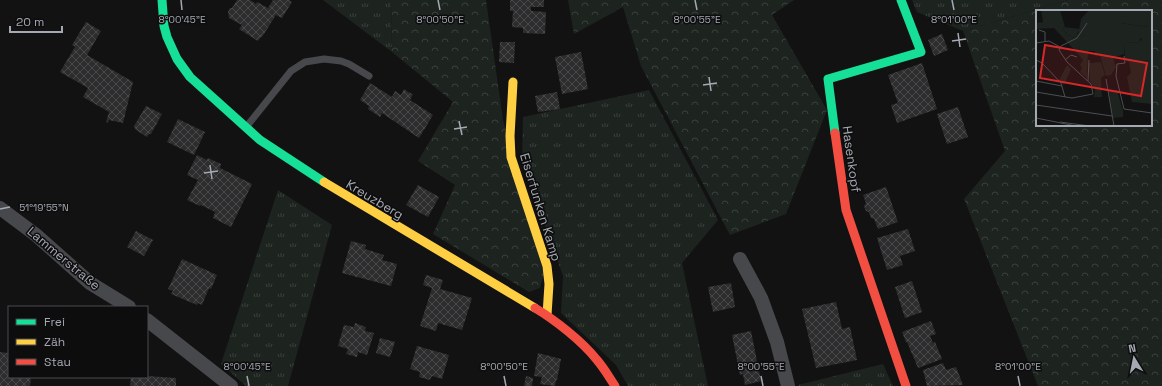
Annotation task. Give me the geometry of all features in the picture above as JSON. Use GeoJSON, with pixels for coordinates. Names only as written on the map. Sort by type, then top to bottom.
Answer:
{"type":"FeatureCollection","features":[{"type":"Feature","properties":{"kind":"street","name":"Kreuzberg"},"geometry":{"type":"LineString","coordinates":[[162,0],[164,26],[176,59],[190,77],[246,128],[273,150],[357,203],[513,294],[546,315],[585,347],[597,360],[614,386]]}},
{"type":"Feature","properties":{"kind":"street","name":"Hasenkopf"},"geometry":{"type":"LineString","coordinates":[[901,0],[921,52],[828,79],[846,210],[906,386]]}},
{"type":"Feature","properties":{"kind":"street","name":"Eiserfunken Kamp"},"geometry":{"type":"LineString","coordinates":[[513,82],[510,136],[511,157],[548,271],[549,284],[546,315]]}},
{"type":"Feature","properties":{"kind":"street","name":"Lammerstraße"},"geometry":{"type":"LineString","coordinates":[[0,208],[36,235],[90,283],[127,306]]}},
{"type":"Feature","properties":{"kind":"street"},"geometry":{"type":"LineString","coordinates":[[740,259],[761,298],[777,342],[788,386]]}},
{"type":"Feature","properties":{"kind":"street"},"geometry":{"type":"LineString","coordinates":[[148,321],[230,386]]}},
{"type":"Feature","properties":{"kind":"lane"},"geometry":{"type":"LineString","coordinates":[[246,128],[291,71],[305,62],[324,59],[341,61],[369,76]]}},
{"type":"Feature","properties":{"kind":"green space"},"geometry":{"type":"Polygon","coordinates":[[[323,0],[391,0],[392,52],[323,0]]]}},
{"type":"Feature","properties":{"kind":"green space"},"geometry":{"type":"Polygon","coordinates":[[[391,0],[486,0],[503,120],[544,274],[540,288],[529,292],[433,234],[455,185],[418,161],[453,102],[392,52],[391,0]]]}},
{"type":"Feature","properties":{"kind":"green space"},"geometry":{"type":"Polygon","coordinates":[[[568,0],[794,0],[772,15],[827,110],[786,214],[730,235],[641,66],[623,7],[574,34],[568,0]]]}},
{"type":"Feature","properties":{"kind":"green space"},"geometry":{"type":"Polygon","coordinates":[[[912,0],[1068,0],[963,31],[917,12],[912,0]]]}},
{"type":"Feature","properties":{"kind":"green space"},"geometry":{"type":"Polygon","coordinates":[[[1068,0],[1162,0],[1162,386],[1038,386],[964,199],[1005,151],[963,31],[1068,0]]]}},
{"type":"Feature","properties":{"kind":"green space"},"geometry":{"type":"Polygon","coordinates":[[[649,90],[718,220],[682,263],[708,386],[628,386],[616,365],[561,313],[563,276],[522,160],[523,117],[649,90]]]}},
{"type":"Feature","properties":{"kind":"green space"},"geometry":{"type":"Polygon","coordinates":[[[278,190],[332,225],[288,386],[246,386],[221,364],[278,190]]]}},
{"type":"Feature","properties":{"kind":"green space"},"geometry":{"type":"Polygon","coordinates":[[[883,364],[893,386],[798,385],[883,364]]]}},
{"type":"Feature","properties":{"kind":"building"},"geometry":{"type":"Polygon","coordinates":[[[237,0],[250,0],[256,4],[257,2],[268,8],[273,0],[289,0],[292,2],[282,18],[276,15],[258,41],[239,29],[242,25],[229,18],[228,12],[237,0]]]}},
{"type":"Feature","properties":{"kind":"building"},"geometry":{"type":"Polygon","coordinates":[[[510,0],[544,0],[544,7],[531,7],[531,11],[546,12],[545,34],[523,33],[523,28],[512,27],[513,11],[510,11],[510,0]]]}},
{"type":"Feature","properties":{"kind":"building"},"geometry":{"type":"Polygon","coordinates":[[[86,22],[101,31],[87,55],[133,82],[123,123],[109,120],[108,123],[106,122],[109,112],[83,97],[88,88],[60,72],[75,47],[72,45],[86,22]]]}},
{"type":"Feature","properties":{"kind":"building"},"geometry":{"type":"Polygon","coordinates":[[[942,34],[948,50],[934,56],[928,40],[942,34]]]}},
{"type":"Feature","properties":{"kind":"building"},"geometry":{"type":"Polygon","coordinates":[[[500,42],[515,42],[514,63],[499,62],[500,42]]]}},
{"type":"Feature","properties":{"kind":"building"},"geometry":{"type":"Polygon","coordinates":[[[581,52],[588,89],[562,94],[555,57],[581,52]]]}},
{"type":"Feature","properties":{"kind":"building"},"geometry":{"type":"Polygon","coordinates":[[[922,63],[937,109],[897,123],[891,105],[898,103],[888,75],[922,63]]]}},
{"type":"Feature","properties":{"kind":"building"},"geometry":{"type":"Polygon","coordinates":[[[370,83],[392,97],[395,91],[401,95],[404,89],[413,94],[410,100],[433,115],[419,138],[382,113],[380,117],[368,109],[369,106],[360,100],[370,83]]]}},
{"type":"Feature","properties":{"kind":"building"},"geometry":{"type":"Polygon","coordinates":[[[557,92],[560,109],[538,112],[535,96],[557,92]]]}},
{"type":"Feature","properties":{"kind":"building"},"geometry":{"type":"Polygon","coordinates":[[[146,106],[162,114],[151,134],[147,137],[136,130],[134,126],[146,106]]]}},
{"type":"Feature","properties":{"kind":"building"},"geometry":{"type":"Polygon","coordinates":[[[958,107],[968,137],[947,144],[937,114],[958,107]]]}},
{"type":"Feature","properties":{"kind":"building"},"geometry":{"type":"Polygon","coordinates":[[[178,119],[205,132],[194,155],[167,142],[178,119]]]}},
{"type":"Feature","properties":{"kind":"building"},"geometry":{"type":"Polygon","coordinates":[[[197,155],[221,164],[220,168],[252,184],[231,227],[213,218],[215,212],[187,200],[198,180],[187,175],[197,155]]]}},
{"type":"Feature","properties":{"kind":"building"},"geometry":{"type":"Polygon","coordinates":[[[418,185],[439,197],[428,217],[406,205],[418,185]]]}},
{"type":"Feature","properties":{"kind":"building"},"geometry":{"type":"Polygon","coordinates":[[[886,187],[898,222],[878,229],[874,219],[871,218],[869,212],[866,211],[864,206],[866,203],[863,195],[886,187]]]}},
{"type":"Feature","properties":{"kind":"building"},"geometry":{"type":"Polygon","coordinates":[[[908,229],[915,251],[900,256],[903,265],[887,270],[877,238],[908,229]]]}},
{"type":"Feature","properties":{"kind":"building"},"geometry":{"type":"Polygon","coordinates":[[[136,231],[153,240],[144,256],[127,247],[136,231]]]}},
{"type":"Feature","properties":{"kind":"building"},"geometry":{"type":"Polygon","coordinates":[[[351,241],[366,245],[365,249],[384,255],[382,260],[397,264],[391,286],[342,273],[351,241]]]}},
{"type":"Feature","properties":{"kind":"building"},"geometry":{"type":"Polygon","coordinates":[[[182,259],[217,275],[211,289],[209,288],[202,305],[198,303],[197,305],[171,294],[173,291],[168,289],[182,259]]]}},
{"type":"Feature","properties":{"kind":"building"},"geometry":{"type":"Polygon","coordinates":[[[426,275],[443,280],[440,289],[472,298],[462,330],[438,323],[436,331],[420,326],[432,288],[423,285],[426,275]]]}},
{"type":"Feature","properties":{"kind":"building"},"geometry":{"type":"Polygon","coordinates":[[[912,281],[922,312],[905,318],[895,287],[912,281]]]}},
{"type":"Feature","properties":{"kind":"building"},"geometry":{"type":"Polygon","coordinates":[[[731,283],[735,307],[713,312],[708,287],[731,283]]]}},
{"type":"Feature","properties":{"kind":"building"},"geometry":{"type":"Polygon","coordinates":[[[836,302],[842,329],[850,327],[857,360],[816,368],[802,309],[836,302]]]}},
{"type":"Feature","properties":{"kind":"building"},"geometry":{"type":"Polygon","coordinates":[[[931,321],[936,334],[930,336],[933,343],[935,342],[942,359],[918,368],[902,332],[931,321]]]}},
{"type":"Feature","properties":{"kind":"building"},"geometry":{"type":"Polygon","coordinates":[[[355,323],[366,327],[365,331],[374,333],[367,355],[358,352],[357,357],[346,354],[348,349],[338,346],[344,325],[354,327],[355,323]]]}},
{"type":"Feature","properties":{"kind":"building"},"geometry":{"type":"Polygon","coordinates":[[[751,331],[761,381],[745,385],[743,374],[740,375],[732,335],[751,331]]]}},
{"type":"Feature","properties":{"kind":"building"},"geometry":{"type":"Polygon","coordinates":[[[380,338],[395,342],[390,357],[376,353],[380,338]]]}},
{"type":"Feature","properties":{"kind":"building"},"geometry":{"type":"Polygon","coordinates":[[[417,346],[449,355],[442,379],[432,376],[430,380],[419,377],[420,372],[410,369],[417,346]]]}},
{"type":"Feature","properties":{"kind":"building"},"geometry":{"type":"Polygon","coordinates":[[[0,352],[8,353],[8,378],[31,378],[30,386],[0,386],[0,352]]]}},
{"type":"Feature","properties":{"kind":"building"},"geometry":{"type":"Polygon","coordinates":[[[538,353],[561,359],[555,386],[540,384],[542,377],[534,376],[538,353]]]}},
{"type":"Feature","properties":{"kind":"building"},"geometry":{"type":"Polygon","coordinates":[[[943,363],[946,370],[956,367],[963,385],[927,386],[923,370],[943,363]]]}},
{"type":"Feature","properties":{"kind":"building"},"geometry":{"type":"Polygon","coordinates":[[[148,376],[176,378],[176,386],[130,386],[131,378],[148,378],[148,376]]]}},
{"type":"Feature","properties":{"kind":"building"},"geometry":{"type":"Polygon","coordinates":[[[526,376],[533,378],[532,386],[524,386],[526,376]]]}},
{"type":"Feature","properties":{"kind":"traffic: fast"},"geometry":{"type":"LineString","coordinates":[[162,0],[164,26],[167,37],[177,59],[190,77],[260,140],[324,182]]}},
{"type":"Feature","properties":{"kind":"traffic: fast"},"geometry":{"type":"LineString","coordinates":[[835,133],[828,79],[921,52],[901,0]]}},
{"type":"Feature","properties":{"kind":"traffic: slow"},"geometry":{"type":"LineString","coordinates":[[513,82],[510,136],[511,157],[547,266],[549,284],[547,315]]}},
{"type":"Feature","properties":{"kind":"traffic: slow"},"geometry":{"type":"LineString","coordinates":[[324,182],[535,308]]}},
{"type":"Feature","properties":{"kind":"traffic: jam"},"geometry":{"type":"LineString","coordinates":[[835,133],[846,210],[906,386]]}},
{"type":"Feature","properties":{"kind":"traffic: jam"},"geometry":{"type":"LineString","coordinates":[[535,308],[576,338],[600,363],[615,386]]}}]}
